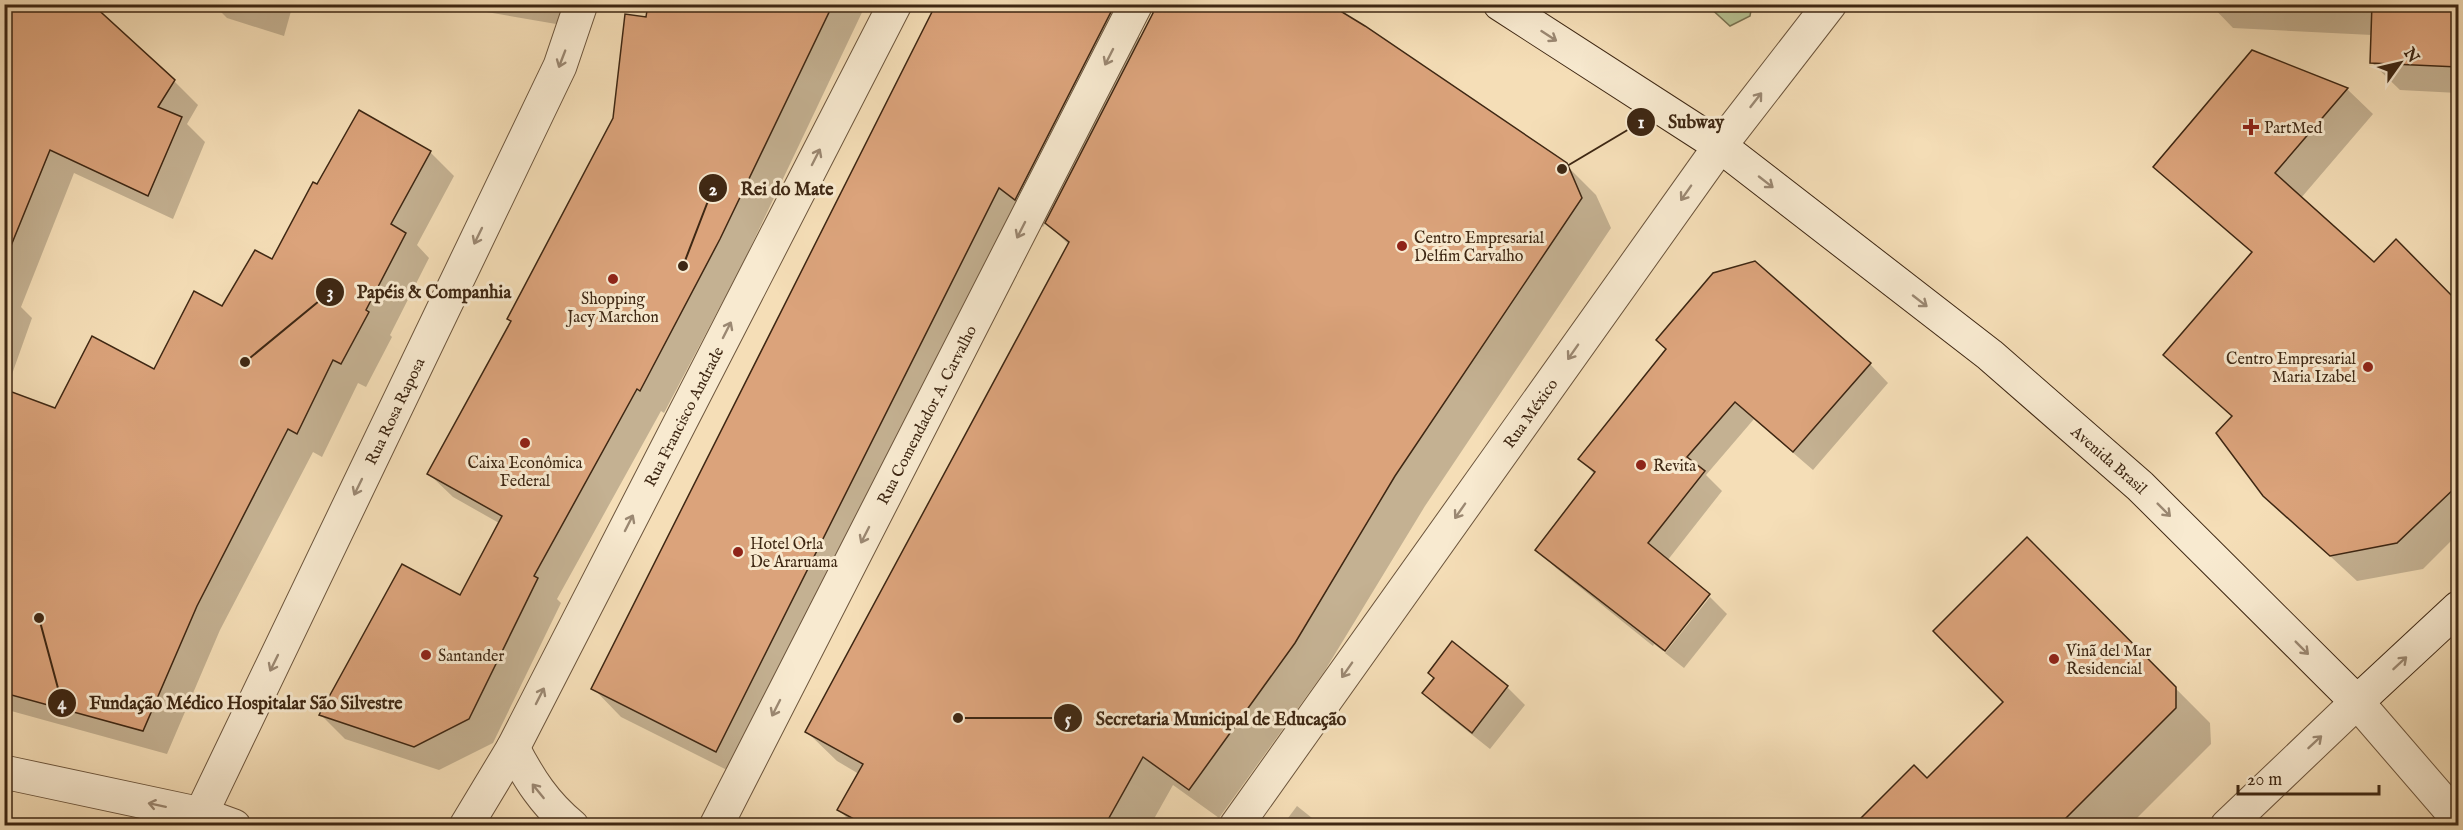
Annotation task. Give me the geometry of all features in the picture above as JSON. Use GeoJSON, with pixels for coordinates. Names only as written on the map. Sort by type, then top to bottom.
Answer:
{"type":"FeatureCollection","features":[{"type":"Feature","properties":{"kind":"street","name":"Rua Rosa Raposa"},"geometry":{"type":"LineString","coordinates":[[201,814],[560,66],[582,4]]}},
{"type":"Feature","properties":{"kind":"street","name":"Rua Francisco Andrade"},"geometry":{"type":"LineString","coordinates":[[466,825],[513,748],[895,4]]}},
{"type":"Feature","properties":{"kind":"street","name":"Rua Comendador A. Carvalho"},"geometry":{"type":"LineString","coordinates":[[716,825],[1136,4]]}},
{"type":"Feature","properties":{"kind":"street","name":"Avenida Brasil"},"geometry":{"type":"LineString","coordinates":[[1500,4],[1720,146],[1990,356],[2140,486],[2357,702],[2458,819]]}},
{"type":"Feature","properties":{"kind":"street","name":"Rua México"},"geometry":{"type":"LineString","coordinates":[[1236,825],[1720,146],[1830,4]]}},
{"type":"Feature","properties":{"kind":"street"},"geometry":{"type":"LineString","coordinates":[[2227,825],[2458,608]]}},
{"type":"Feature","properties":{"kind":"street"},"geometry":{"type":"LineString","coordinates":[[513,748],[530,782],[553,810],[572,825]]}},
{"type":"Feature","properties":{"kind":"street"},"geometry":{"type":"LineString","coordinates":[[4,772],[201,814],[234,825]]}},
{"type":"Feature","properties":{"kind":"green space"},"geometry":{"type":"Polygon","coordinates":[[[1707,5],[1752,5],[1750,16],[1730,26],[1707,5]]]}},
{"type":"Feature","properties":{"kind":"building"},"geometry":{"type":"Polygon","coordinates":[[[4,4],[92,4],[175,80],[158,107],[182,117],[148,196],[50,150],[6,258],[4,4]]]}},
{"type":"Feature","properties":{"kind":"building"},"geometry":{"type":"Polygon","coordinates":[[[648,4],[833,4],[720,239],[640,391],[637,389],[534,576],[538,578],[469,719],[414,747],[319,715],[402,564],[460,595],[502,516],[427,474],[511,321],[507,319],[613,118],[625,14],[646,17],[648,4]]]}},
{"type":"Feature","properties":{"kind":"building"},"geometry":{"type":"Polygon","coordinates":[[[936,4],[1115,4],[1015,200],[999,188],[716,752],[591,689],[936,4]]]}},
{"type":"Feature","properties":{"kind":"building"},"geometry":{"type":"Polygon","coordinates":[[[1154,4],[1329,4],[1567,163],[1582,198],[1395,476],[1295,643],[1189,790],[1143,757],[1105,825],[865,825],[837,810],[863,764],[805,732],[1069,242],[1045,223],[1153,13],[1154,4]]]}},
{"type":"Feature","properties":{"kind":"building"},"geometry":{"type":"Polygon","coordinates":[[[2372,4],[2458,4],[2458,67],[2370,63],[2372,4]]]}},
{"type":"Feature","properties":{"kind":"building"},"geometry":{"type":"Polygon","coordinates":[[[2252,50],[2348,88],[2275,173],[2374,262],[2396,239],[2458,302],[2458,485],[2397,543],[2330,556],[2263,496],[2216,433],[2232,416],[2163,355],[2252,252],[2153,167],[2252,50]]]}},
{"type":"Feature","properties":{"kind":"building"},"geometry":{"type":"Polygon","coordinates":[[[359,110],[431,151],[391,224],[406,233],[366,310],[369,312],[341,364],[333,360],[297,434],[288,429],[197,606],[143,731],[4,693],[4,389],[55,408],[92,336],[154,369],[194,291],[222,306],[255,250],[272,259],[313,182],[317,184],[359,110]]]}},
{"type":"Feature","properties":{"kind":"building"},"geometry":{"type":"Polygon","coordinates":[[[1755,261],[1871,363],[1793,452],[1735,402],[1687,457],[1705,471],[1648,543],[1710,594],[1665,651],[1535,550],[1595,472],[1578,459],[1666,349],[1656,340],[1713,273],[1755,261]]]}},
{"type":"Feature","properties":{"kind":"building","name":"Vinã del Mar Residencial"},"geometry":{"type":"Polygon","coordinates":[[[2027,537],[2176,687],[2176,708],[2059,825],[1854,825],[1914,765],[1927,778],[2003,702],[1933,631],[2027,537]]]}},
{"type":"Feature","properties":{"kind":"building"},"geometry":{"type":"Polygon","coordinates":[[[1452,641],[1508,686],[1472,733],[1422,693],[1434,678],[1428,673],[1452,641]]]}},
{"type":"Feature","properties":{"kind":"place","name":"PartMed"},"geometry":{"type":"Point","coordinates":[2251,127]}},
{"type":"Feature","properties":{"kind":"place","name":"Subway"},"geometry":{"type":"Point","coordinates":[1562,169]}},
{"type":"Feature","properties":{"kind":"place","name":"Centro Empresarial Delfim Carvalho"},"geometry":{"type":"Point","coordinates":[1402,246]}},
{"type":"Feature","properties":{"kind":"place","name":"Rei do Mate"},"geometry":{"type":"Point","coordinates":[683,266]}},
{"type":"Feature","properties":{"kind":"place","name":"Shopping Jacy Marchon"},"geometry":{"type":"Point","coordinates":[613,279]}},
{"type":"Feature","properties":{"kind":"place","name":"Papéis & Companhia"},"geometry":{"type":"Point","coordinates":[245,362]}},
{"type":"Feature","properties":{"kind":"place","name":"Centro Empresarial Maria Izabel"},"geometry":{"type":"Point","coordinates":[2368,367]}},
{"type":"Feature","properties":{"kind":"place","name":"Caixa Econômica Federal"},"geometry":{"type":"Point","coordinates":[525,443]}},
{"type":"Feature","properties":{"kind":"place","name":"Revita"},"geometry":{"type":"Point","coordinates":[1641,465]}},
{"type":"Feature","properties":{"kind":"place","name":"Hotel Orla De Araruama"},"geometry":{"type":"Point","coordinates":[738,552]}},
{"type":"Feature","properties":{"kind":"place","name":"Fundação Médico Hospitalar São Silvestre"},"geometry":{"type":"Point","coordinates":[39,618]}},
{"type":"Feature","properties":{"kind":"place","name":"Santander"},"geometry":{"type":"Point","coordinates":[426,655]}},
{"type":"Feature","properties":{"kind":"place","name":"Vinã del Mar Residencial"},"geometry":{"type":"Point","coordinates":[2054,659]}},
{"type":"Feature","properties":{"kind":"place","name":"Secretaria Municipal de Educação"},"geometry":{"type":"Point","coordinates":[958,718]}}]}
